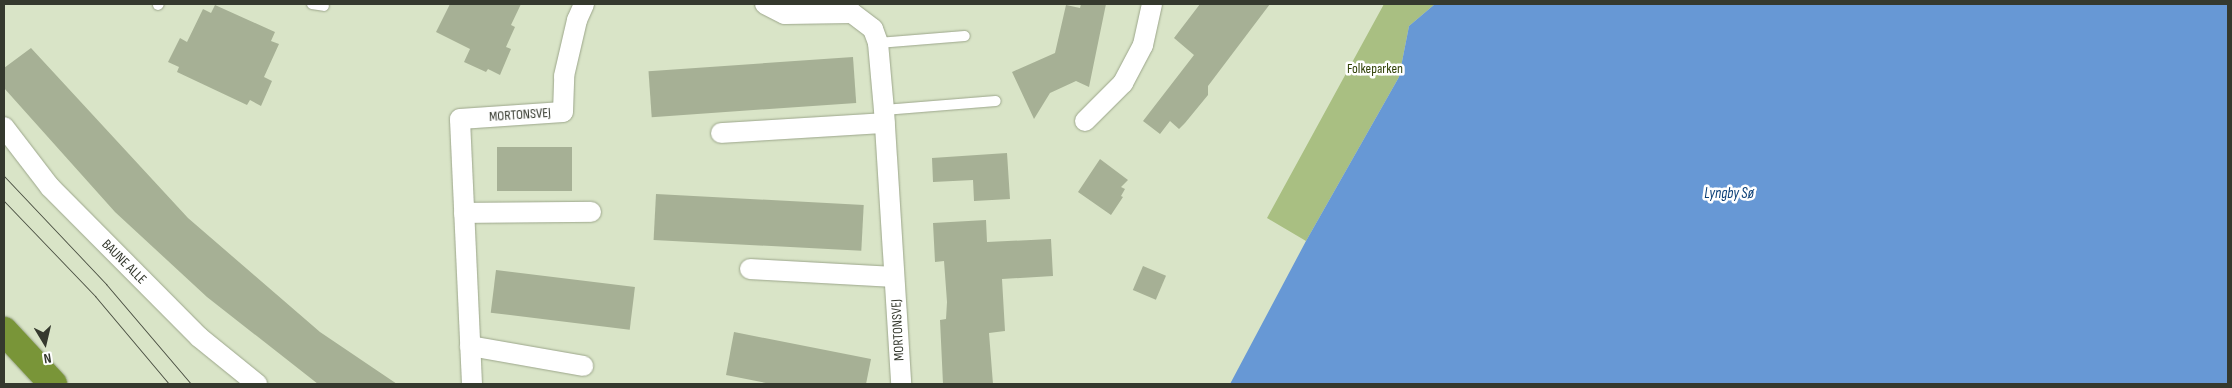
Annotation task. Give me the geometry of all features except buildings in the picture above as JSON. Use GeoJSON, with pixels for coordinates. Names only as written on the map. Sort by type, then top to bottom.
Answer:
{"type":"FeatureCollection","features":[{"type":"Feature","properties":{"kind":"highway"},"geometry":{"type":"LineString","coordinates":[[4,331],[53,384]]}},
{"type":"Feature","properties":{"kind":"street","name":"MORTONSVEJ"},"geometry":{"type":"LineString","coordinates":[[472,384],[460,119],[563,112],[564,76],[576,20],[584,4]]}},
{"type":"Feature","properties":{"kind":"street","name":"MORTONSVEJ"},"geometry":{"type":"LineString","coordinates":[[765,4],[784,14],[852,13],[872,29],[878,43],[885,117],[901,384]]}},
{"type":"Feature","properties":{"kind":"street"},"geometry":{"type":"LineString","coordinates":[[1085,121],[1123,84],[1144,45],[1152,4]]}},
{"type":"Feature","properties":{"kind":"street"},"geometry":{"type":"LineString","coordinates":[[721,133],[885,117]]}},
{"type":"Feature","properties":{"kind":"street","name":"BAUNE ALLE"},"geometry":{"type":"LineString","coordinates":[[4,127],[50,187],[199,337],[257,384]]}},
{"type":"Feature","properties":{"kind":"street"},"geometry":{"type":"LineString","coordinates":[[464,213],[591,212]]}},
{"type":"Feature","properties":{"kind":"street"},"geometry":{"type":"LineString","coordinates":[[750,269],[894,277]]}},
{"type":"Feature","properties":{"kind":"street"},"geometry":{"type":"LineString","coordinates":[[470,346],[583,366]]}},
{"type":"Feature","properties":{"kind":"lane"},"geometry":{"type":"LineString","coordinates":[[312,4],[324,6]]}},
{"type":"Feature","properties":{"kind":"lane"},"geometry":{"type":"LineString","coordinates":[[878,43],[965,36]]}},
{"type":"Feature","properties":{"kind":"lane"},"geometry":{"type":"LineString","coordinates":[[885,117],[996,101]]}},
{"type":"Feature","properties":{"kind":"green space","name":"Folkeparken"},"geometry":{"type":"Polygon","coordinates":[[[1384,4],[1435,4],[1409,26],[1399,77],[1306,241],[1267,218],[1384,4]]]}},
{"type":"Feature","properties":{"kind":"water","name":"Lyngby Sø"},"geometry":{"type":"Polygon","coordinates":[[[1435,4],[2228,4],[2228,384],[1230,384],[1306,241],[1399,77],[1409,26],[1435,4]]]}},
{"type":"Feature","properties":{"kind":"tram line"},"geometry":{"type":"LineString","coordinates":[[4,176],[106,284],[191,384]]}},
{"type":"Feature","properties":{"kind":"tram line"},"geometry":{"type":"LineString","coordinates":[[4,201],[95,296],[169,384]]}}]}
